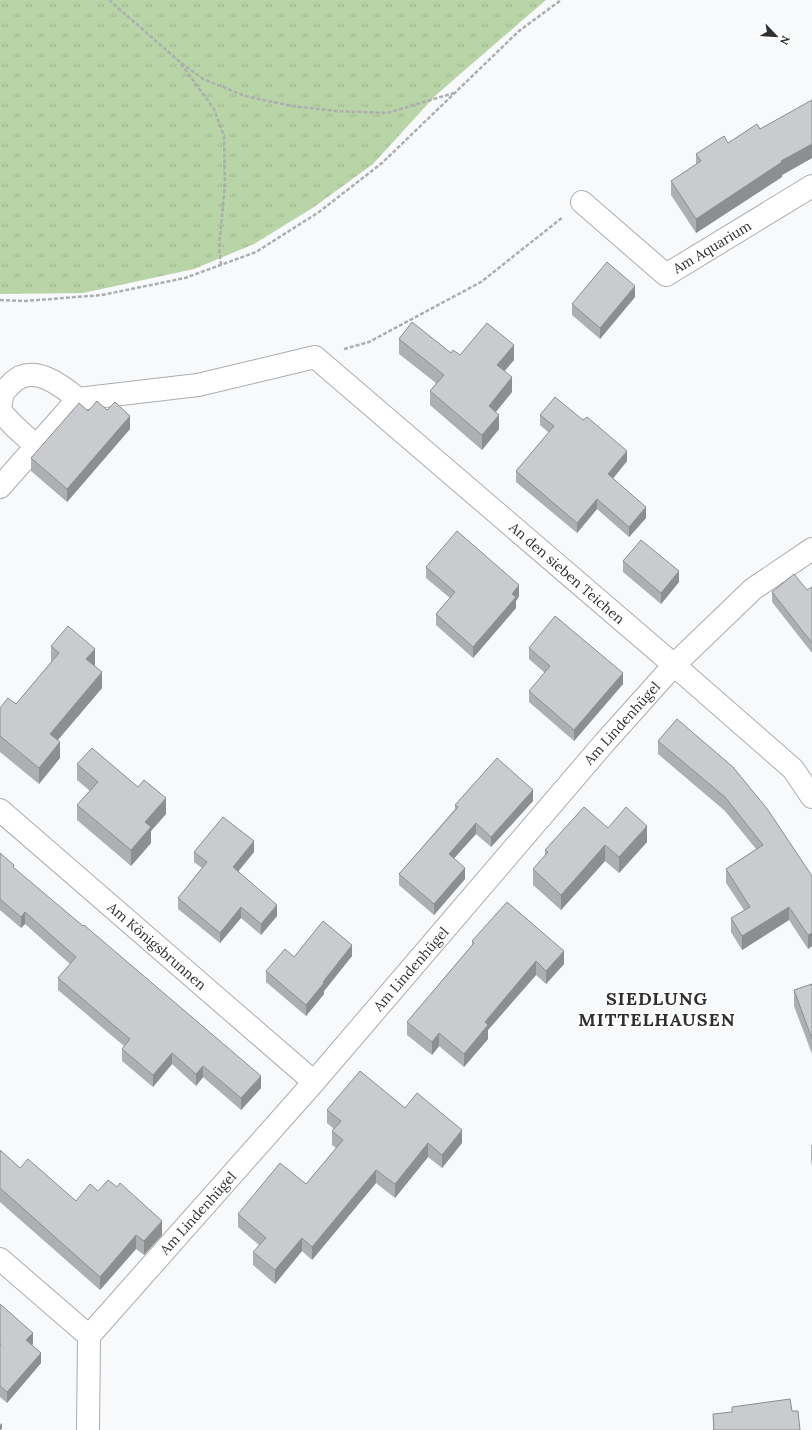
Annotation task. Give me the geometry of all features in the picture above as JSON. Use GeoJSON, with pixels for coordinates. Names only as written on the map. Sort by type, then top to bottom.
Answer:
{"type":"FeatureCollection","features":[{"type":"Feature","properties":{"kind":"street","name":"Am Aquarium"},"geometry":{"type":"LineString","coordinates":[[582,202],[666,275],[812,186]]}},
{"type":"Feature","properties":{"kind":"street"},"geometry":{"type":"LineString","coordinates":[[0,487],[78,399],[198,385],[315,358]]}},
{"type":"Feature","properties":{"kind":"street","name":"An den sieben Teichen"},"geometry":{"type":"LineString","coordinates":[[315,358],[794,769],[812,796]]}},
{"type":"Feature","properties":{"kind":"street"},"geometry":{"type":"LineString","coordinates":[[36,446],[0,411],[4,392],[17,378],[31,375],[49,378],[78,399]]}},
{"type":"Feature","properties":{"kind":"street","name":"Am Lindenhügel"},"geometry":{"type":"LineString","coordinates":[[89,1336],[314,1082],[604,742],[674,665],[753,589],[812,549]]}},
{"type":"Feature","properties":{"kind":"street","name":"Am Königsbrunnen"},"geometry":{"type":"LineString","coordinates":[[0,810],[314,1082]]}},
{"type":"Feature","properties":{"kind":"street"},"geometry":{"type":"LineString","coordinates":[[0,1259],[89,1336],[88,1430]]}},
{"type":"Feature","properties":{"kind":"path"},"geometry":{"type":"LineString","coordinates":[[109,0],[180,62],[203,79],[245,96],[292,106],[335,111],[387,113],[454,93]]}},
{"type":"Feature","properties":{"kind":"path"},"geometry":{"type":"LineString","coordinates":[[0,300],[25,301],[102,295],[185,278],[256,252],[319,212],[382,163],[519,31],[560,0]]}},
{"type":"Feature","properties":{"kind":"path"},"geometry":{"type":"LineString","coordinates":[[180,62],[214,109],[224,136],[225,186],[219,247],[221,265]]}},
{"type":"Feature","properties":{"kind":"path"},"geometry":{"type":"LineString","coordinates":[[315,358],[369,342],[481,282],[582,202]]}},
{"type":"Feature","properties":{"kind":"green space"},"geometry":{"type":"Polygon","coordinates":[[[0,0],[546,0],[436,95],[373,164],[314,207],[254,244],[194,269],[83,293],[0,294],[0,0]]]}},
{"type":"Feature","properties":{"kind":"building"},"geometry":{"type":"Polygon","coordinates":[[[812,100],[812,144],[781,161],[782,162],[696,219],[671,181],[701,161],[696,154],[724,136],[728,143],[757,124],[760,129],[812,100]]]}},
{"type":"Feature","properties":{"kind":"building"},"geometry":{"type":"Polygon","coordinates":[[[607,262],[635,286],[600,328],[572,304],[607,262]]]}},
{"type":"Feature","properties":{"kind":"building"},"geometry":{"type":"Polygon","coordinates":[[[412,322],[451,353],[453,350],[460,355],[487,323],[514,345],[497,365],[512,377],[489,406],[499,415],[482,435],[430,391],[444,375],[399,339],[412,322]]]}},
{"type":"Feature","properties":{"kind":"building"},"geometry":{"type":"Polygon","coordinates":[[[555,397],[583,420],[587,417],[627,451],[608,474],[646,507],[629,527],[597,499],[577,523],[516,471],[554,426],[540,415],[555,397]]]}},
{"type":"Feature","properties":{"kind":"building"},"geometry":{"type":"Polygon","coordinates":[[[97,401],[107,410],[115,402],[130,416],[67,489],[31,458],[79,403],[88,411],[97,401]]]}},
{"type":"Feature","properties":{"kind":"building"},"geometry":{"type":"Polygon","coordinates":[[[457,531],[519,585],[512,594],[516,597],[473,647],[436,614],[455,592],[426,567],[457,531]]]}},
{"type":"Feature","properties":{"kind":"building"},"geometry":{"type":"Polygon","coordinates":[[[641,540],[679,571],[661,593],[623,561],[641,540]]]}},
{"type":"Feature","properties":{"kind":"building"},"geometry":{"type":"Polygon","coordinates":[[[794,574],[807,590],[812,587],[812,643],[772,592],[794,574]]]}},
{"type":"Feature","properties":{"kind":"building"},"geometry":{"type":"Polygon","coordinates":[[[555,616],[623,673],[574,730],[529,691],[550,666],[529,648],[555,616]]]}},
{"type":"Feature","properties":{"kind":"building"},"geometry":{"type":"Polygon","coordinates":[[[68,626],[95,649],[86,659],[102,672],[50,734],[60,742],[39,768],[0,736],[0,708],[8,698],[16,704],[59,653],[51,646],[68,626]]]}},
{"type":"Feature","properties":{"kind":"building"},"geometry":{"type":"Polygon","coordinates":[[[677,719],[733,767],[768,810],[812,876],[812,933],[808,935],[789,907],[742,936],[731,918],[750,907],[726,869],[763,845],[725,797],[658,741],[677,719]]]}},
{"type":"Feature","properties":{"kind":"building"},"geometry":{"type":"Polygon","coordinates":[[[92,748],[138,787],[144,780],[166,798],[145,822],[151,827],[131,850],[77,805],[98,782],[77,764],[92,748]]]}},
{"type":"Feature","properties":{"kind":"building"},"geometry":{"type":"Polygon","coordinates":[[[497,758],[533,790],[491,837],[476,823],[449,854],[465,868],[434,904],[399,874],[458,807],[455,805],[497,758]]]}},
{"type":"Feature","properties":{"kind":"building"},"geometry":{"type":"Polygon","coordinates":[[[584,807],[608,828],[626,807],[647,826],[619,857],[605,845],[561,895],[533,869],[548,852],[545,850],[584,807]]]}},
{"type":"Feature","properties":{"kind":"building"},"geometry":{"type":"Polygon","coordinates":[[[223,817],[254,841],[233,867],[277,905],[261,924],[241,907],[220,933],[178,898],[207,862],[194,852],[223,817]]]}},
{"type":"Feature","properties":{"kind":"building"},"geometry":{"type":"Polygon","coordinates":[[[0,853],[14,865],[13,867],[83,926],[84,925],[261,1076],[241,1098],[203,1066],[196,1074],[172,1053],[153,1075],[122,1049],[130,1039],[58,978],[76,957],[25,912],[21,917],[0,899],[0,853]]]}},
{"type":"Feature","properties":{"kind":"building"},"geometry":{"type":"Polygon","coordinates":[[[507,902],[564,951],[546,971],[536,961],[485,1022],[488,1025],[464,1054],[439,1033],[432,1042],[407,1022],[474,943],[472,941],[507,902]]]}},
{"type":"Feature","properties":{"kind":"building"},"geometry":{"type":"Polygon","coordinates":[[[323,921],[352,945],[306,1005],[266,971],[285,949],[294,957],[323,921]]]}},
{"type":"Feature","properties":{"kind":"building"},"geometry":{"type":"Polygon","coordinates":[[[812,984],[812,1039],[794,990],[812,984]]]}},
{"type":"Feature","properties":{"kind":"building"},"geometry":{"type":"Polygon","coordinates":[[[360,1071],[405,1108],[417,1093],[462,1130],[442,1155],[428,1143],[395,1184],[376,1170],[312,1247],[302,1238],[275,1270],[253,1252],[266,1238],[238,1214],[280,1163],[306,1184],[343,1140],[332,1131],[341,1121],[327,1110],[360,1071]]]}},
{"type":"Feature","properties":{"kind":"building"},"geometry":{"type":"Polygon","coordinates":[[[0,1150],[20,1168],[28,1159],[76,1201],[90,1184],[98,1191],[108,1180],[117,1187],[120,1183],[162,1221],[144,1241],[136,1235],[100,1277],[0,1188],[0,1150]]]}},
{"type":"Feature","properties":{"kind":"building"},"geometry":{"type":"Polygon","coordinates":[[[0,1304],[33,1333],[26,1340],[41,1353],[7,1392],[0,1386],[0,1304]]]}},
{"type":"Feature","properties":{"kind":"building"},"geometry":{"type":"Polygon","coordinates":[[[790,1399],[792,1411],[798,1411],[800,1430],[714,1430],[713,1414],[732,1412],[732,1407],[790,1399]]]}},
{"type":"Feature","properties":{"kind":"district","name":"SIEDLUNG MITTELHAUSEN"},"geometry":{"type":"Point","coordinates":[657,1009]}}]}
